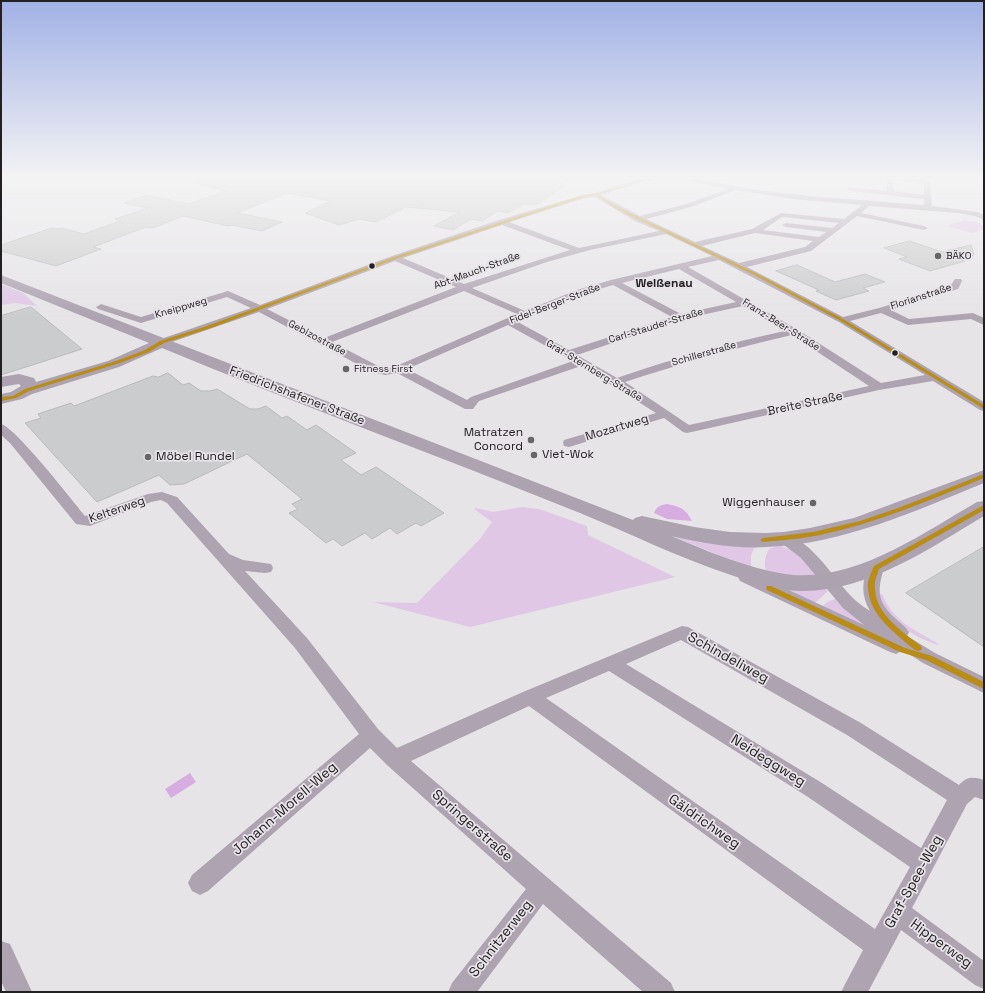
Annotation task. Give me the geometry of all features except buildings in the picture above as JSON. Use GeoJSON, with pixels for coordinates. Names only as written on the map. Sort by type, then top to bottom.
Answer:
{"type":"FeatureCollection","features":[{"type":"Feature","properties":{"kind":"main road","name":"Friedrichshafener Straße"},"geometry":{"type":"LineString","coordinates":[[1,279],[197,357],[595,511],[673,546],[709,560],[762,577],[792,583],[809,584],[830,581],[876,568],[984,507]]}},
{"type":"Feature","properties":{"kind":"main road"},"geometry":{"type":"LineString","coordinates":[[116,324],[126,337],[127,342],[125,348],[116,360]]}},
{"type":"Feature","properties":{"kind":"main road"},"geometry":{"type":"LineString","coordinates":[[1,400],[14,397],[27,386],[147,351],[162,342]]}},
{"type":"Feature","properties":{"kind":"main road"},"geometry":{"type":"LineString","coordinates":[[116,360],[155,356],[197,357]]}},
{"type":"Feature","properties":{"kind":"main road"},"geometry":{"type":"LineString","coordinates":[[1,382],[13,379],[27,386]]}},
{"type":"Feature","properties":{"kind":"main road","name":"Friedrichshafener Straße"},"geometry":{"type":"LineString","coordinates":[[595,511],[686,533],[731,539],[785,539],[838,529],[879,518],[984,476]]}},
{"type":"Feature","properties":{"kind":"street"},"geometry":{"type":"LineString","coordinates":[[162,342],[395,258],[492,225]]}},
{"type":"Feature","properties":{"kind":"street"},"geometry":{"type":"LineString","coordinates":[[511,225],[578,250]]}},
{"type":"Feature","properties":{"kind":"street"},"geometry":{"type":"LineString","coordinates":[[652,225],[739,266],[842,320],[984,407]]}},
{"type":"Feature","properties":{"kind":"street"},"geometry":{"type":"LineString","coordinates":[[755,231],[763,225]]}},
{"type":"Feature","properties":{"kind":"street"},"geometry":{"type":"LineString","coordinates":[[795,225],[833,230]]}},
{"type":"Feature","properties":{"kind":"street"},"geometry":{"type":"LineString","coordinates":[[739,266],[808,249],[839,225]]}},
{"type":"Feature","properties":{"kind":"street"},"geometry":{"type":"LineString","coordinates":[[911,225],[924,228]]}},
{"type":"Feature","properties":{"kind":"street"},"geometry":{"type":"LineString","coordinates":[[694,245],[755,231],[821,240]]}},
{"type":"Feature","properties":{"kind":"street","name":"Abt-Mauch-Straße"},"geometry":{"type":"LineString","coordinates":[[324,342],[464,287],[522,267],[578,250],[666,232]]}},
{"type":"Feature","properties":{"kind":"street","name":"Fidel-Berger-Straße"},"geometry":{"type":"LineString","coordinates":[[398,369],[508,321],[580,292],[614,282],[720,257]]}},
{"type":"Feature","properties":{"kind":"street"},"geometry":{"type":"LineString","coordinates":[[395,258],[525,314]]}},
{"type":"Feature","properties":{"kind":"street","name":"Franz-Beer-Straße"},"geometry":{"type":"LineString","coordinates":[[682,267],[794,332],[879,387]]}},
{"type":"Feature","properties":{"kind":"street","name":"Florianstraße"},"geometry":{"type":"LineString","coordinates":[[842,320],[882,310],[950,289],[955,287],[958,281]]}},
{"type":"Feature","properties":{"kind":"street"},"geometry":{"type":"LineString","coordinates":[[614,282],[680,317]]}},
{"type":"Feature","properties":{"kind":"street","name":"Kneippweg"},"geometry":{"type":"LineString","coordinates":[[102,308],[141,320],[228,294],[259,308]]}},
{"type":"Feature","properties":{"kind":"street","name":"Carl-Stauder-Straße"},"geometry":{"type":"LineString","coordinates":[[569,354],[680,317],[744,303]]}},
{"type":"Feature","properties":{"kind":"street","name":"Gebizostraße"},"geometry":{"type":"LineString","coordinates":[[259,308],[376,370],[385,372],[398,369]]}},
{"type":"Feature","properties":{"kind":"street","name":"Florianstraße"},"geometry":{"type":"LineString","coordinates":[[882,310],[908,322],[973,316],[984,322]]}},
{"type":"Feature","properties":{"kind":"street","name":"Graf-Sternberg-Straße"},"geometry":{"type":"LineString","coordinates":[[508,321],[569,354],[678,423]]}},
{"type":"Feature","properties":{"kind":"street","name":"Schillerstraße"},"geometry":{"type":"LineString","coordinates":[[615,382],[671,363],[738,344],[794,332]]}},
{"type":"Feature","properties":{"kind":"street"},"geometry":{"type":"LineString","coordinates":[[398,369],[468,406],[475,398],[582,362]]}},
{"type":"Feature","properties":{"kind":"street","name":"Breite Straße"},"geometry":{"type":"LineString","coordinates":[[678,423],[688,430],[879,387],[934,377]]}},
{"type":"Feature","properties":{"kind":"street","name":"Mozartweg"},"geometry":{"type":"LineString","coordinates":[[569,443],[665,414]]}},
{"type":"Feature","properties":{"kind":"street","name":"Kelterweg"},"geometry":{"type":"LineString","coordinates":[[1,428],[14,440],[81,521],[90,521],[148,498],[162,496],[172,500],[301,642]]}},
{"type":"Feature","properties":{"kind":"street"},"geometry":{"type":"LineString","coordinates":[[785,539],[806,554],[849,604],[876,625],[929,658],[984,686]]}},
{"type":"Feature","properties":{"kind":"street","name":"Kelterweg"},"geometry":{"type":"LineString","coordinates":[[224,558],[241,565],[265,568]]}},
{"type":"Feature","properties":{"kind":"street"},"geometry":{"type":"LineString","coordinates":[[709,560],[903,650],[929,658]]}},
{"type":"Feature","properties":{"kind":"street"},"geometry":{"type":"LineString","coordinates":[[876,568],[871,588],[874,604],[885,619],[929,658]]}},
{"type":"Feature","properties":{"kind":"street","name":"Schindeliweg"},"geometry":{"type":"LineString","coordinates":[[394,759],[530,697],[682,632],[854,729],[960,797]]}},
{"type":"Feature","properties":{"kind":"street","name":"Springerstraße"},"geometry":{"type":"LineString","coordinates":[[301,642],[371,735],[394,759],[662,992]]}},
{"type":"Feature","properties":{"kind":"street","name":"Neideggweg"},"geometry":{"type":"LineString","coordinates":[[610,663],[815,790],[924,863]]}},
{"type":"Feature","properties":{"kind":"street","name":"Gäldrichweg"},"geometry":{"type":"LineString","coordinates":[[530,697],[879,946]]}},
{"type":"Feature","properties":{"kind":"street","name":"Johann-Morell-Weg"},"geometry":{"type":"LineString","coordinates":[[200,883],[371,735]]}},
{"type":"Feature","properties":{"kind":"street","name":"Graf-Spee-Weg"},"geometry":{"type":"LineString","coordinates":[[854,992],[960,797],[972,786],[984,790]]}},
{"type":"Feature","properties":{"kind":"street","name":"Schnitzerweg"},"geometry":{"type":"LineString","coordinates":[[461,992],[542,887]]}},
{"type":"Feature","properties":{"kind":"street","name":"Hipperweg"},"geometry":{"type":"LineString","coordinates":[[897,912],[984,976]]}},
{"type":"Feature","properties":{"kind":"street"},"geometry":{"type":"LineString","coordinates":[[1,952],[19,992]]}},
{"type":"Feature","properties":{"kind":"shaded area"},"geometry":{"type":"Polygon","coordinates":[[[982,225],[984,229],[972,233],[947,226],[982,225]]]}},
{"type":"Feature","properties":{"kind":"shaded area"},"geometry":{"type":"Polygon","coordinates":[[[1,284],[23,293],[37,306],[15,303],[1,305],[1,284]]]}},
{"type":"Feature","properties":{"kind":"shaded area"},"geometry":{"type":"Polygon","coordinates":[[[667,504],[682,509],[687,513],[692,521],[667,519],[654,513],[656,509],[667,504]]]}},
{"type":"Feature","properties":{"kind":"shaded area"},"geometry":{"type":"Polygon","coordinates":[[[522,507],[539,509],[587,526],[588,535],[675,577],[470,627],[373,602],[417,603],[479,540],[492,522],[474,509],[476,508],[493,512],[522,507]]]}},
{"type":"Feature","properties":{"kind":"shaded area"},"geometry":{"type":"Polygon","coordinates":[[[666,534],[755,545],[751,556],[751,568],[666,534]]]}},
{"type":"Feature","properties":{"kind":"shaded area"},"geometry":{"type":"Polygon","coordinates":[[[779,545],[801,557],[813,570],[816,577],[783,576],[767,572],[765,563],[769,549],[779,545]]]}},
{"type":"Feature","properties":{"kind":"shaded area"},"geometry":{"type":"Polygon","coordinates":[[[783,587],[825,588],[828,591],[814,604],[783,587]]]}},
{"type":"Feature","properties":{"kind":"shaded area"},"geometry":{"type":"Polygon","coordinates":[[[876,593],[882,594],[898,618],[938,645],[909,632],[901,626],[887,612],[876,593]]]}},
{"type":"Feature","properties":{"kind":"shaded area"},"geometry":{"type":"Polygon","coordinates":[[[835,599],[841,599],[878,634],[822,607],[827,602],[835,599]]]}},
{"type":"Feature","properties":{"kind":"shaded area"},"geometry":{"type":"Polygon","coordinates":[[[190,773],[196,782],[171,798],[165,789],[190,773]]]}},
{"type":"Feature","properties":{"kind":"transit line"},"geometry":{"type":"LineString","coordinates":[[1,399],[14,397],[27,390],[118,362],[147,351],[162,342],[209,327],[395,258],[495,225]]}},
{"type":"Feature","properties":{"kind":"transit line"},"geometry":{"type":"LineString","coordinates":[[653,225],[755,274],[842,320],[984,407]]}},
{"type":"Feature","properties":{"kind":"transit line"},"geometry":{"type":"LineString","coordinates":[[763,540],[813,534],[862,522],[904,508],[984,476]]}},
{"type":"Feature","properties":{"kind":"transit line"},"geometry":{"type":"LineString","coordinates":[[876,568],[984,507]]}},
{"type":"Feature","properties":{"kind":"transit line"},"geometry":{"type":"LineString","coordinates":[[876,568],[871,589],[877,607],[888,623],[918,648]]}},
{"type":"Feature","properties":{"kind":"transit line"},"geometry":{"type":"LineString","coordinates":[[769,588],[903,650],[929,658],[984,686]]}},
{"type":"Feature","properties":{"kind":"place","name":"BÄKO"},"geometry":{"type":"Point","coordinates":[938,256]}},
{"type":"Feature","properties":{"kind":"place","name":"Fitness First"},"geometry":{"type":"Point","coordinates":[346,369]}},
{"type":"Feature","properties":{"kind":"place","name":"Matratzen Concord"},"geometry":{"type":"Point","coordinates":[531,440]}},
{"type":"Feature","properties":{"kind":"place","name":"Viet-Wok"},"geometry":{"type":"Point","coordinates":[534,455]}},
{"type":"Feature","properties":{"kind":"place","name":"Möbel Rundel"},"geometry":{"type":"Point","coordinates":[148,457]}},
{"type":"Feature","properties":{"kind":"place","name":"Wiggenhauser"},"geometry":{"type":"Point","coordinates":[813,503]}},
{"type":"Feature","properties":{"kind":"district","name":"Weißenau"},"geometry":{"type":"Point","coordinates":[664,284]}}]}
